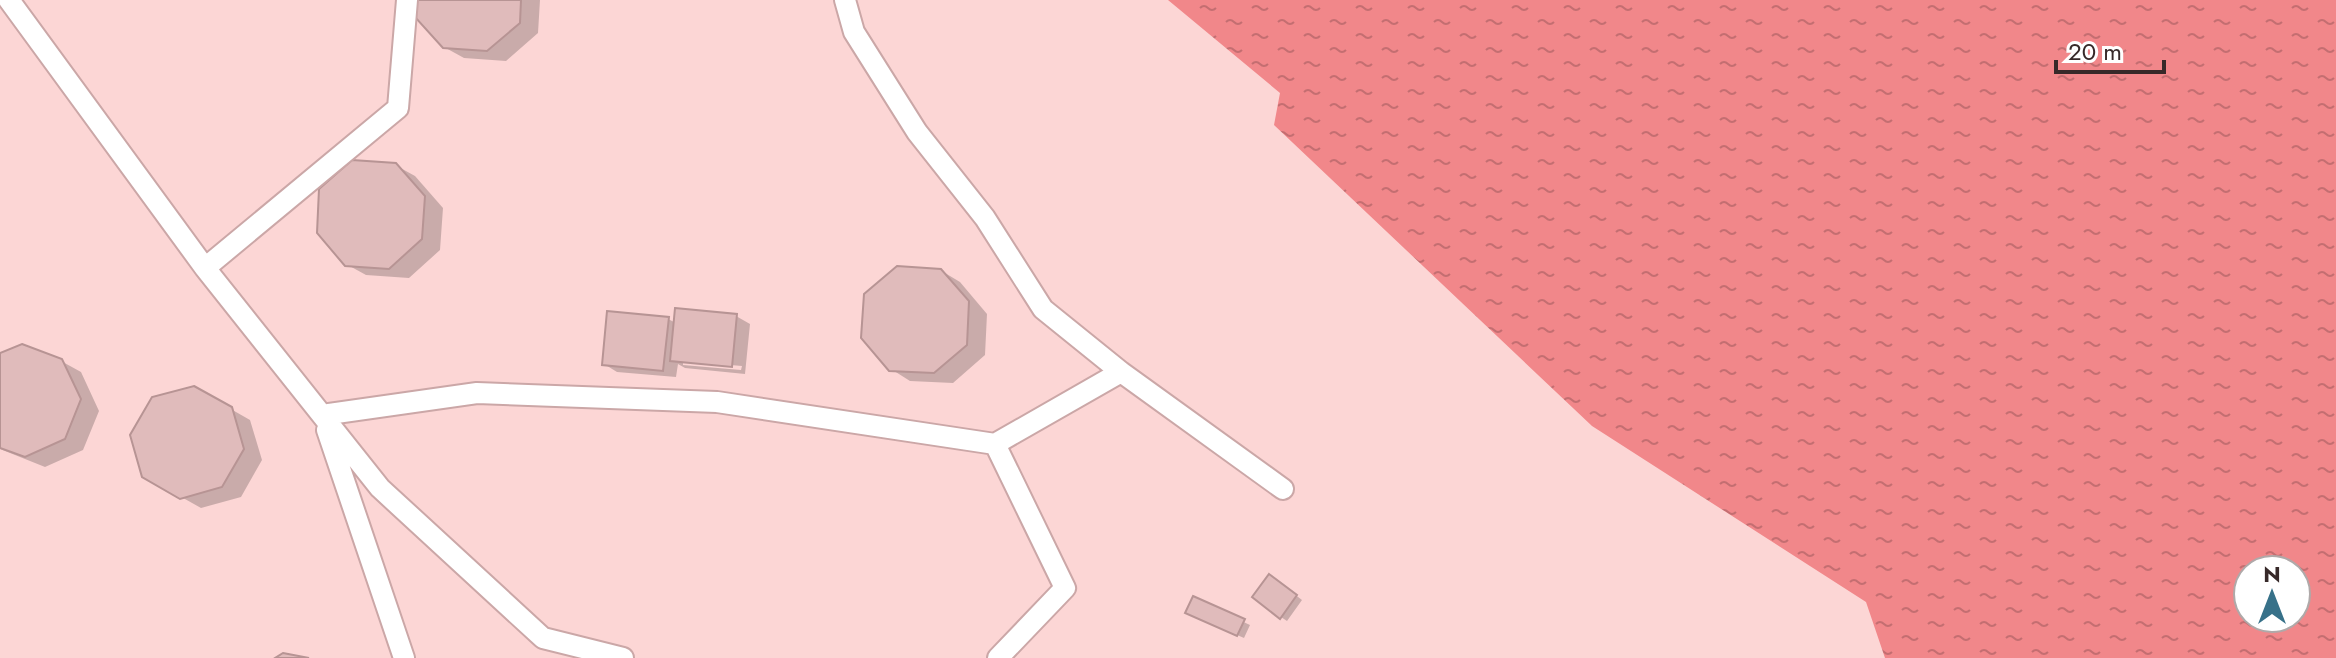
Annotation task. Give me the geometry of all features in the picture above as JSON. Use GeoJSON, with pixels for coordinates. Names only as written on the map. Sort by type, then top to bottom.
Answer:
{"type":"FeatureCollection","features":[{"type":"Feature","properties":{"kind":"lane"},"geometry":{"type":"LineString","coordinates":[[9,0],[205,268],[380,488],[543,638],[623,658]]}},
{"type":"Feature","properties":{"kind":"lane"},"geometry":{"type":"LineString","coordinates":[[205,268],[398,108],[407,0]]}},
{"type":"Feature","properties":{"kind":"lane"},"geometry":{"type":"LineString","coordinates":[[845,0],[854,32],[917,132],[985,218],[1043,309],[1121,372],[1283,489]]}},
{"type":"Feature","properties":{"kind":"lane"},"geometry":{"type":"LineString","coordinates":[[322,415],[477,393],[717,402],[995,444],[1121,372]]}},
{"type":"Feature","properties":{"kind":"lane"},"geometry":{"type":"LineString","coordinates":[[322,415],[404,658]]}},
{"type":"Feature","properties":{"kind":"lane"},"geometry":{"type":"LineString","coordinates":[[995,444],[1065,588],[998,658]]}},
{"type":"Feature","properties":{"kind":"water"},"geometry":{"type":"Polygon","coordinates":[[[1168,0],[2336,0],[2336,658],[1885,658],[1866,602],[1592,426],[1274,125],[1280,93],[1168,0]]]}},
{"type":"Feature","properties":{"kind":"building"},"geometry":{"type":"Polygon","coordinates":[[[415,0],[521,0],[520,23],[487,51],[443,48],[414,16],[415,0]]]}},
{"type":"Feature","properties":{"kind":"building"},"geometry":{"type":"Polygon","coordinates":[[[352,160],[396,163],[425,196],[422,239],[389,269],[345,266],[317,233],[319,189],[352,160]]]}},
{"type":"Feature","properties":{"kind":"building"},"geometry":{"type":"Polygon","coordinates":[[[897,266],[941,269],[969,301],[967,345],[934,373],[889,371],[861,338],[864,294],[897,266]]]}},
{"type":"Feature","properties":{"kind":"building"},"geometry":{"type":"Polygon","coordinates":[[[675,308],[737,314],[732,367],[670,361],[675,308]]]}},
{"type":"Feature","properties":{"kind":"building"},"geometry":{"type":"Polygon","coordinates":[[[607,311],[669,317],[663,371],[602,365],[607,311]]]}},
{"type":"Feature","properties":{"kind":"building"},"geometry":{"type":"Polygon","coordinates":[[[22,344],[62,359],[81,399],[65,439],[25,457],[0,448],[0,353],[22,344]]]}},
{"type":"Feature","properties":{"kind":"building"},"geometry":{"type":"Polygon","coordinates":[[[194,386],[232,407],[244,449],[222,487],[180,499],[142,477],[130,435],[152,397],[194,386]]]}},
{"type":"Feature","properties":{"kind":"building"},"geometry":{"type":"Polygon","coordinates":[[[1269,574],[1297,595],[1280,619],[1252,597],[1269,574]]]}},
{"type":"Feature","properties":{"kind":"building"},"geometry":{"type":"Polygon","coordinates":[[[1193,596],[1245,619],[1237,636],[1185,613],[1193,596]]]}},
{"type":"Feature","properties":{"kind":"building"},"geometry":{"type":"Polygon","coordinates":[[[283,653],[309,658],[275,658],[283,653]]]}}]}
